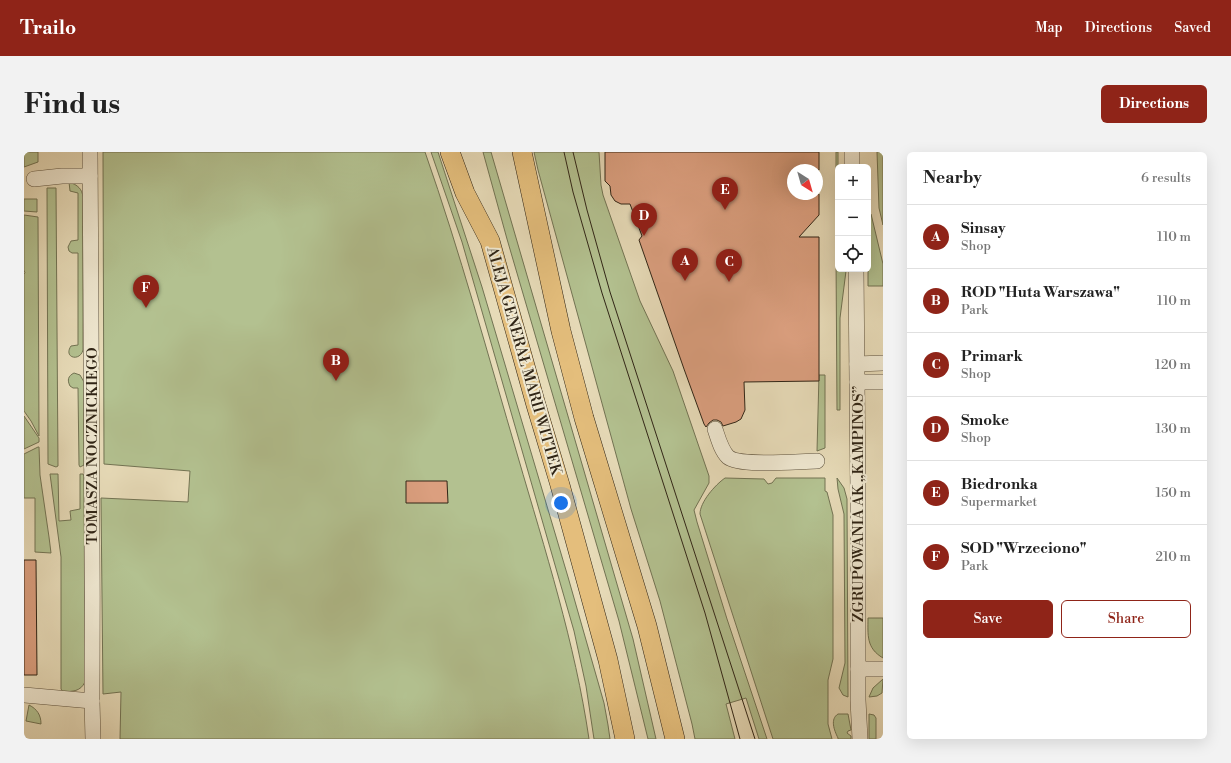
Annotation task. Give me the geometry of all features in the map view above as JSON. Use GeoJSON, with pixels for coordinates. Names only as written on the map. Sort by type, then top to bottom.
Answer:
{"type":"FeatureCollection","features":[{"type":"Feature","properties":{"kind":"main road","name":"ALEJA GENERAŁ MARII WITTEK"},"geometry":{"type":"LineString","coordinates":[[450,152],[465,193],[490,241],[560,485],[608,660],[625,739]]}},
{"type":"Feature","properties":{"kind":"main road"},"geometry":{"type":"LineString","coordinates":[[522,152],[561,331],[584,418],[647,626],[675,739]]}},
{"type":"Feature","properties":{"kind":"street","name":"TOMASZA NOCZNICKIEGO"},"geometry":{"type":"LineString","coordinates":[[90,152],[93,470],[93,739]]}},
{"type":"Feature","properties":{"kind":"street"},"geometry":{"type":"LineString","coordinates":[[852,152],[852,164]]}},
{"type":"Feature","properties":{"kind":"street"},"geometry":{"type":"LineString","coordinates":[[34,179],[62,176],[90,176]]}},
{"type":"Feature","properties":{"kind":"street","name":"ZGRUPOWANIA AK „KAMPINOS”"},"geometry":{"type":"LineString","coordinates":[[856,272],[858,669],[860,739]]}},
{"type":"Feature","properties":{"kind":"street"},"geometry":{"type":"LineString","coordinates":[[857,364],[883,363]]}},
{"type":"Feature","properties":{"kind":"street"},"geometry":{"type":"LineString","coordinates":[[857,382],[883,382]]}},
{"type":"Feature","properties":{"kind":"street"},"geometry":{"type":"LineString","coordinates":[[715,429],[725,453],[737,461],[754,463],[817,461]]}},
{"type":"Feature","properties":{"kind":"street"},"geometry":{"type":"LineString","coordinates":[[858,669],[883,669]]}},
{"type":"Feature","properties":{"kind":"street"},"geometry":{"type":"LineString","coordinates":[[24,696],[92,701]]}},
{"type":"Feature","properties":{"kind":"green space"},"geometry":{"type":"Polygon","coordinates":[[[24,152],[38,152],[38,162],[24,167],[24,152]]]}},
{"type":"Feature","properties":{"kind":"green space"},"geometry":{"type":"Polygon","coordinates":[[[103,152],[425,152],[485,342],[549,562],[568,632],[589,739],[120,739],[121,692],[103,694],[101,498],[188,502],[190,471],[104,464],[103,152]]]}},
{"type":"Feature","properties":{"kind":"green space"},"geometry":{"type":"Polygon","coordinates":[[[431,152],[438,152],[482,287],[604,703],[610,739],[594,739],[586,686],[574,631],[462,242],[431,152]]]}},
{"type":"Feature","properties":{"kind":"green space"},"geometry":{"type":"Polygon","coordinates":[[[483,152],[491,152],[633,639],[656,739],[648,739],[619,621],[483,152]]]}},
{"type":"Feature","properties":{"kind":"green space"},"geometry":{"type":"Polygon","coordinates":[[[534,152],[599,152],[603,195],[640,301],[673,371],[709,476],[709,483],[694,510],[727,619],[767,739],[759,739],[746,698],[726,704],[735,739],[695,739],[660,601],[631,509],[534,152]]]}},
{"type":"Feature","properties":{"kind":"green space"},"geometry":{"type":"Polygon","coordinates":[[[836,152],[838,152],[838,164],[836,164],[836,152]]]}},
{"type":"Feature","properties":{"kind":"green space"},"geometry":{"type":"Polygon","coordinates":[[[877,152],[883,152],[883,225],[879,208],[877,152]]]}},
{"type":"Feature","properties":{"kind":"green space"},"geometry":{"type":"Polygon","coordinates":[[[69,182],[75,184],[79,188],[83,197],[83,350],[79,356],[76,357],[70,356],[69,350],[71,346],[78,345],[78,253],[72,253],[69,251],[68,247],[71,241],[78,240],[78,193],[70,191],[69,182]]]}},
{"type":"Feature","properties":{"kind":"green space"},"geometry":{"type":"Polygon","coordinates":[[[47,188],[56,188],[58,466],[56,467],[48,464],[47,188]]]}},
{"type":"Feature","properties":{"kind":"green space"},"geometry":{"type":"Polygon","coordinates":[[[24,199],[37,199],[37,212],[24,211],[24,199]]]}},
{"type":"Feature","properties":{"kind":"green space"},"geometry":{"type":"Polygon","coordinates":[[[871,214],[883,264],[883,286],[868,286],[868,272],[871,272],[871,214]]]}},
{"type":"Feature","properties":{"kind":"green space"},"geometry":{"type":"Polygon","coordinates":[[[24,215],[38,217],[39,436],[24,411],[24,215]]]}},
{"type":"Feature","properties":{"kind":"green space"},"geometry":{"type":"Polygon","coordinates":[[[836,272],[846,272],[840,318],[840,410],[837,410],[836,272]]]}},
{"type":"Feature","properties":{"kind":"green space"},"geometry":{"type":"Polygon","coordinates":[[[74,373],[80,375],[84,382],[84,465],[80,467],[78,388],[73,388],[70,386],[68,380],[70,375],[74,373]]]}},
{"type":"Feature","properties":{"kind":"green space"},"geometry":{"type":"Polygon","coordinates":[[[819,375],[825,375],[825,448],[817,451],[819,375]]]}},
{"type":"Feature","properties":{"kind":"green space"},"geometry":{"type":"Polygon","coordinates":[[[24,416],[39,438],[39,442],[24,449],[24,416]]]}},
{"type":"Feature","properties":{"kind":"green space"},"geometry":{"type":"Polygon","coordinates":[[[38,447],[40,475],[51,553],[35,552],[35,498],[24,498],[24,454],[38,447]]]}},
{"type":"Feature","properties":{"kind":"green space"},"geometry":{"type":"Polygon","coordinates":[[[50,474],[58,474],[59,521],[71,520],[70,511],[80,509],[80,474],[83,474],[84,476],[85,682],[81,688],[63,692],[61,689],[61,557],[50,474]]]}},
{"type":"Feature","properties":{"kind":"green space"},"geometry":{"type":"Polygon","coordinates":[[[725,478],[764,479],[768,484],[772,483],[776,478],[825,478],[825,491],[827,492],[833,515],[833,659],[828,680],[828,724],[832,739],[773,739],[700,514],[702,504],[705,499],[725,478]]]}},
{"type":"Feature","properties":{"kind":"green space"},"geometry":{"type":"Polygon","coordinates":[[[837,478],[844,488],[847,499],[848,697],[843,695],[839,688],[845,663],[844,514],[837,478]]]}},
{"type":"Feature","properties":{"kind":"green space"},"geometry":{"type":"Polygon","coordinates":[[[868,618],[883,618],[883,658],[873,650],[869,641],[868,618]]]}},
{"type":"Feature","properties":{"kind":"green space"},"geometry":{"type":"Polygon","coordinates":[[[883,679],[882,693],[877,696],[869,697],[873,688],[883,679]]]}},
{"type":"Feature","properties":{"kind":"green space"},"geometry":{"type":"Polygon","coordinates":[[[29,705],[38,713],[41,724],[26,721],[29,705]]]}},
{"type":"Feature","properties":{"kind":"green space"},"geometry":{"type":"Polygon","coordinates":[[[838,714],[848,714],[851,730],[847,733],[851,736],[851,739],[838,739],[833,722],[838,714]]]}},
{"type":"Feature","properties":{"kind":"green space"},"geometry":{"type":"Polygon","coordinates":[[[869,714],[874,715],[876,718],[876,739],[869,739],[869,714]]]}},
{"type":"Feature","properties":{"kind":"building"},"geometry":{"type":"Polygon","coordinates":[[[605,152],[819,152],[819,164],[787,164],[787,200],[819,200],[819,215],[799,237],[819,237],[819,381],[744,382],[745,410],[741,419],[723,426],[721,422],[713,420],[706,427],[639,240],[642,236],[630,204],[621,204],[615,201],[611,195],[610,186],[605,181],[605,152]]]}},
{"type":"Feature","properties":{"kind":"building"},"geometry":{"type":"Polygon","coordinates":[[[406,481],[447,481],[448,503],[406,503],[406,481]]]}},
{"type":"Feature","properties":{"kind":"building"},"geometry":{"type":"Polygon","coordinates":[[[24,560],[36,560],[37,675],[24,675],[24,560]]]}},
{"type":"Feature","properties":{"kind":"tram line"},"geometry":{"type":"LineString","coordinates":[[564,152],[573,192],[602,293],[705,613],[740,739]]}},
{"type":"Feature","properties":{"kind":"tram line"},"geometry":{"type":"LineString","coordinates":[[573,152],[587,210],[610,292],[755,739]]}},
{"type":"Feature","properties":{"kind":"place","name":"Biedronka"},"geometry":{"type":"Point","coordinates":[725,210]}},
{"type":"Feature","properties":{"kind":"place","name":"Smoke"},"geometry":{"type":"Point","coordinates":[644,236]}},
{"type":"Feature","properties":{"kind":"place","name":"Sinsay"},"geometry":{"type":"Point","coordinates":[685,281]}},
{"type":"Feature","properties":{"kind":"place","name":"Primark"},"geometry":{"type":"Point","coordinates":[729,282]}},
{"type":"Feature","properties":{"kind":"place","name":"SOD \"Wrzeciono\""},"geometry":{"type":"Point","coordinates":[146,308]}},
{"type":"Feature","properties":{"kind":"place","name":"ROD \"Huta Warszawa\""},"geometry":{"type":"Point","coordinates":[336,381]}}]}
